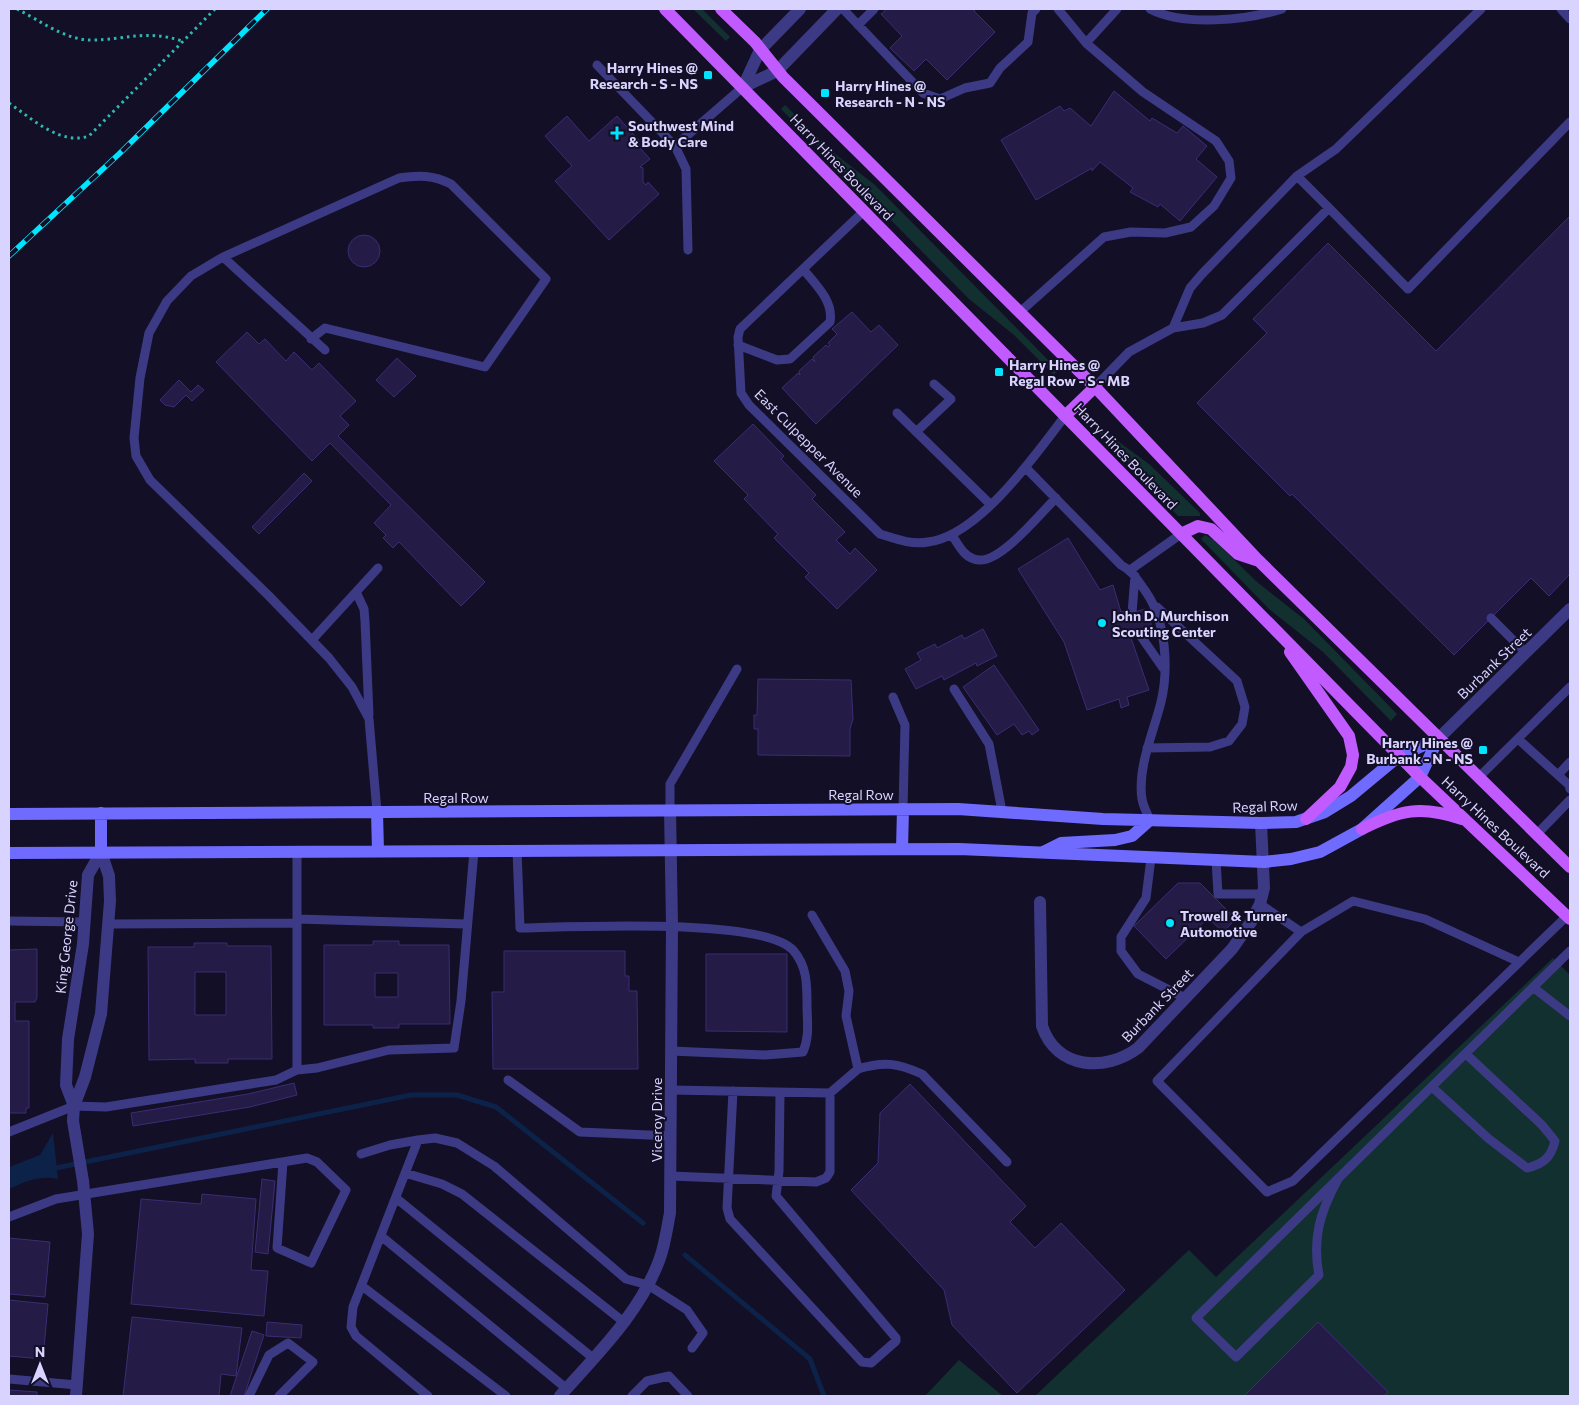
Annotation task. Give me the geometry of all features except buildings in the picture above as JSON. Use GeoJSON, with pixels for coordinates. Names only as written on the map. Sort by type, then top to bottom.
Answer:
{"type":"FeatureCollection","features":[{"type":"Feature","properties":{"kind":"main road","name":"Harry Hines Boulevard"},"geometry":{"type":"LineString","coordinates":[[665,9],[1399,756],[1569,917]]}},
{"type":"Feature","properties":{"kind":"main road","name":"Harry Hines Boulevard"},"geometry":{"type":"LineString","coordinates":[[721,9],[778,71],[1095,387],[1258,560],[1570,867]]}},
{"type":"Feature","properties":{"kind":"main road"},"geometry":{"type":"LineString","coordinates":[[1065,416],[1095,387]]}},
{"type":"Feature","properties":{"kind":"main road"},"geometry":{"type":"LineString","coordinates":[[1182,534],[1198,526],[1211,529],[1238,554],[1258,560]]}},
{"type":"Feature","properties":{"kind":"main road"},"geometry":{"type":"LineString","coordinates":[[1280,635],[1307,678],[1341,723],[1352,745],[1353,755],[1347,776],[1340,786],[1306,819]]}},
{"type":"Feature","properties":{"kind":"main road"},"geometry":{"type":"LineString","coordinates":[[1362,829],[1420,777],[1438,738]]}},
{"type":"Feature","properties":{"kind":"main road","name":"Regal Row"},"geometry":{"type":"LineString","coordinates":[[9,814],[903,809],[1002,811],[1150,820],[1261,823],[1306,819],[1325,812],[1351,796],[1399,756],[1438,738]]}},
{"type":"Feature","properties":{"kind":"main road"},"geometry":{"type":"LineString","coordinates":[[902,849],[903,809]]}},
{"type":"Feature","properties":{"kind":"main road"},"geometry":{"type":"LineString","coordinates":[[9,853],[958,849],[1264,862],[1291,859],[1320,852],[1396,813],[1415,811],[1442,813],[1467,820]]}},
{"type":"Feature","properties":{"kind":"main road"},"geometry":{"type":"LineString","coordinates":[[377,812],[378,851]]}},
{"type":"Feature","properties":{"kind":"main road"},"geometry":{"type":"LineString","coordinates":[[101,813],[101,852]]}},
{"type":"Feature","properties":{"kind":"main road"},"geometry":{"type":"LineString","coordinates":[[1041,853],[1061,843],[1116,840],[1132,836],[1150,820]]}},
{"type":"Feature","properties":{"kind":"street"},"geometry":{"type":"LineString","coordinates":[[743,87],[760,50],[800,9]]}},
{"type":"Feature","properties":{"kind":"street"},"geometry":{"type":"LineString","coordinates":[[743,87],[778,71],[837,9]]}},
{"type":"Feature","properties":{"kind":"street","name":"Burbank Street"},"geometry":{"type":"LineString","coordinates":[[1438,738],[1570,609]]}},
{"type":"Feature","properties":{"kind":"street","name":"Viceroy Drive"},"geometry":{"type":"LineString","coordinates":[[564,1393],[625,1323],[648,1285],[660,1257],[670,1213],[672,926],[670,810]]}},
{"type":"Feature","properties":{"kind":"street","name":"Burbank Street"},"geometry":{"type":"LineString","coordinates":[[1040,902],[1042,1026],[1047,1040],[1067,1057],[1086,1064],[1102,1064],[1124,1059],[1138,1048],[1232,949],[1251,922],[1261,899],[1264,862],[1261,823]]}},
{"type":"Feature","properties":{"kind":"street","name":"King George Drive"},"geometry":{"type":"LineString","coordinates":[[74,1106],[66,1085],[68,1039],[84,922],[88,875],[101,852]]}},
{"type":"Feature","properties":{"kind":"street","name":"King George Drive"},"geometry":{"type":"LineString","coordinates":[[76,1391],[88,1234],[85,1195],[73,1121],[74,1106],[85,1077],[101,1014],[110,924],[109,876],[101,852]]}},
{"type":"Feature","properties":{"kind":"lane"},"geometry":{"type":"LineString","coordinates":[[843,9],[923,93],[940,99],[965,88],[990,83],[1000,68],[1028,42],[1032,13],[1036,9]]}},
{"type":"Feature","properties":{"kind":"lane"},"geometry":{"type":"LineString","coordinates":[[858,25],[874,9]]}},
{"type":"Feature","properties":{"kind":"lane"},"geometry":{"type":"LineString","coordinates":[[1020,312],[1104,237],[1131,232],[1165,233],[1191,227],[1214,206],[1231,178],[1229,161],[1216,141],[1143,92],[1086,42],[1058,9]]}},
{"type":"Feature","properties":{"kind":"lane"},"geometry":{"type":"LineString","coordinates":[[1086,42],[1117,9]]}},
{"type":"Feature","properties":{"kind":"lane"},"geometry":{"type":"LineString","coordinates":[[1150,9],[1179,18],[1228,20],[1282,9]]}},
{"type":"Feature","properties":{"kind":"lane"},"geometry":{"type":"LineString","coordinates":[[1173,328],[1190,288],[1297,176],[1336,149],[1481,9]]}},
{"type":"Feature","properties":{"kind":"lane"},"geometry":{"type":"LineString","coordinates":[[1561,9],[1570,19]]}},
{"type":"Feature","properties":{"kind":"lane"},"geometry":{"type":"LineString","coordinates":[[597,65],[675,146],[686,169],[688,250]]}},
{"type":"Feature","properties":{"kind":"lane"},"geometry":{"type":"LineString","coordinates":[[675,146],[743,87]]}},
{"type":"Feature","properties":{"kind":"lane"},"geometry":{"type":"LineString","coordinates":[[1297,176],[1408,289],[1570,122]]}},
{"type":"Feature","properties":{"kind":"lane"},"geometry":{"type":"LineString","coordinates":[[311,339],[325,328],[485,366],[546,279],[451,184],[436,177],[418,175],[399,178],[223,257],[191,276],[167,301],[149,333],[140,378],[135,429],[136,456],[150,480],[312,640],[352,687],[369,719]]}},
{"type":"Feature","properties":{"kind":"lane"},"geometry":{"type":"LineString","coordinates":[[1095,387],[1129,352],[1173,328],[1203,323],[1222,315],[1328,208]]}},
{"type":"Feature","properties":{"kind":"lane","name":"East Culpepper Avenue"},"geometry":{"type":"LineString","coordinates":[[864,211],[740,330],[738,345],[741,393],[749,405],[880,534],[904,542],[928,542],[952,536],[973,522],[1026,468],[1065,416]]}},
{"type":"Feature","properties":{"kind":"lane"},"geometry":{"type":"LineString","coordinates":[[223,257],[325,350]]}},
{"type":"Feature","properties":{"kind":"lane"},"geometry":{"type":"LineString","coordinates":[[738,345],[777,360],[790,359],[830,322],[831,314],[826,297],[803,269]]}},
{"type":"Feature","properties":{"kind":"lane"},"geometry":{"type":"LineString","coordinates":[[916,432],[951,399],[934,384]]}},
{"type":"Feature","properties":{"kind":"lane"},"geometry":{"type":"LineString","coordinates":[[897,413],[990,504]]}},
{"type":"Feature","properties":{"kind":"lane"},"geometry":{"type":"LineString","coordinates":[[1026,468],[1121,565],[1133,573],[1156,606],[1237,681],[1245,707],[1242,724],[1229,741],[1210,747],[1147,748]]}},
{"type":"Feature","properties":{"kind":"lane"},"geometry":{"type":"LineString","coordinates":[[952,536],[963,554],[978,560],[992,558],[1006,547],[1056,498]]}},
{"type":"Feature","properties":{"kind":"lane"},"geometry":{"type":"LineString","coordinates":[[1133,573],[1182,534]]}},
{"type":"Feature","properties":{"kind":"lane"},"geometry":{"type":"LineString","coordinates":[[312,640],[378,568]]}},
{"type":"Feature","properties":{"kind":"lane"},"geometry":{"type":"LineString","coordinates":[[1132,613],[1133,573]]}},
{"type":"Feature","properties":{"kind":"lane"},"geometry":{"type":"LineString","coordinates":[[356,592],[364,609],[369,719],[377,812]]}},
{"type":"Feature","properties":{"kind":"lane"},"geometry":{"type":"LineString","coordinates":[[1150,820],[1142,801],[1141,790],[1147,748],[1161,700],[1163,668],[1162,625],[1156,606]]}},
{"type":"Feature","properties":{"kind":"lane"},"geometry":{"type":"LineString","coordinates":[[1491,618],[1526,653]]}},
{"type":"Feature","properties":{"kind":"lane"},"geometry":{"type":"LineString","coordinates":[[1140,635],[1163,668]]}},
{"type":"Feature","properties":{"kind":"lane"},"geometry":{"type":"LineString","coordinates":[[670,810],[670,784],[737,668]]}},
{"type":"Feature","properties":{"kind":"lane"},"geometry":{"type":"LineString","coordinates":[[1478,778],[1570,687]]}},
{"type":"Feature","properties":{"kind":"lane"},"geometry":{"type":"LineString","coordinates":[[954,690],[989,744],[996,768],[1002,811]]}},
{"type":"Feature","properties":{"kind":"lane"},"geometry":{"type":"LineString","coordinates":[[893,697],[905,725],[903,809]]}},
{"type":"Feature","properties":{"kind":"lane"},"geometry":{"type":"LineString","coordinates":[[1518,739],[1569,785],[1570,790]]}},
{"type":"Feature","properties":{"kind":"lane"},"geometry":{"type":"LineString","coordinates":[[1558,775],[1570,762]]}},
{"type":"Feature","properties":{"kind":"lane"},"geometry":{"type":"LineString","coordinates":[[1536,835],[1570,800]]}},
{"type":"Feature","properties":{"kind":"lane"},"geometry":{"type":"LineString","coordinates":[[517,850],[520,928],[672,926],[729,930],[772,937],[792,950],[806,974],[808,1040],[802,1052],[765,1055],[671,1051]]}},
{"type":"Feature","properties":{"kind":"lane"},"geometry":{"type":"LineString","coordinates":[[9,1132],[74,1106],[106,1107],[276,1080],[297,1070],[318,1068],[389,1050],[454,1048],[474,851]]}},
{"type":"Feature","properties":{"kind":"lane"},"geometry":{"type":"LineString","coordinates":[[297,852],[297,1070]]}},
{"type":"Feature","properties":{"kind":"lane"},"geometry":{"type":"LineString","coordinates":[[1151,858],[1146,898],[1121,937],[1121,952],[1138,974],[1185,998]]}},
{"type":"Feature","properties":{"kind":"lane"},"geometry":{"type":"LineString","coordinates":[[1216,860],[1218,894],[1261,899],[1301,932]]}},
{"type":"Feature","properties":{"kind":"lane"},"geometry":{"type":"LineString","coordinates":[[1519,962],[1425,919],[1353,901],[1301,932],[1157,1081],[1267,1192],[1293,1181],[1519,962],[1569,917]]}},
{"type":"Feature","properties":{"kind":"lane"},"geometry":{"type":"LineString","coordinates":[[812,915],[846,971],[849,992],[846,1016],[858,1069]]}},
{"type":"Feature","properties":{"kind":"lane"},"geometry":{"type":"LineString","coordinates":[[9,921],[84,922]]}},
{"type":"Feature","properties":{"kind":"lane"},"geometry":{"type":"LineString","coordinates":[[110,924],[297,921],[466,924]]}},
{"type":"Feature","properties":{"kind":"lane"},"geometry":{"type":"LineString","coordinates":[[1338,1179],[1317,1227],[1315,1257],[1319,1276],[1236,1357],[1196,1318],[1570,951]]}},
{"type":"Feature","properties":{"kind":"lane"},"geometry":{"type":"LineString","coordinates":[[1534,988],[1570,1016]]}},
{"type":"Feature","properties":{"kind":"lane"},"geometry":{"type":"LineString","coordinates":[[1432,1087],[1489,1139],[1527,1168],[1542,1164],[1553,1152],[1555,1140],[1542,1125],[1466,1054]]}},
{"type":"Feature","properties":{"kind":"lane"},"geometry":{"type":"LineString","coordinates":[[671,1090],[830,1093],[858,1069],[879,1063],[904,1066],[922,1074],[1007,1162]]}},
{"type":"Feature","properties":{"kind":"lane"},"geometry":{"type":"LineString","coordinates":[[508,1080],[580,1132],[671,1136]]}},
{"type":"Feature","properties":{"kind":"lane"},"geometry":{"type":"LineString","coordinates":[[733,1092],[727,1208],[730,1219],[862,1362],[871,1363],[896,1342],[896,1338],[776,1196],[780,1092]]}},
{"type":"Feature","properties":{"kind":"lane"},"geometry":{"type":"LineString","coordinates":[[670,1176],[816,1182],[826,1178],[830,1172],[830,1093]]}},
{"type":"Feature","properties":{"kind":"lane"},"geometry":{"type":"LineString","coordinates":[[361,1154],[390,1145],[435,1138],[457,1143],[494,1166],[626,1279],[648,1285],[688,1310],[703,1333],[692,1348]]}},
{"type":"Feature","properties":{"kind":"lane"},"geometry":{"type":"LineString","coordinates":[[418,1140],[353,1307],[351,1327],[356,1336],[428,1396]]}},
{"type":"Feature","properties":{"kind":"lane"},"geometry":{"type":"LineString","coordinates":[[9,1217],[56,1199],[306,1158],[317,1162],[346,1190],[311,1263],[277,1248],[283,1162]]}},
{"type":"Feature","properties":{"kind":"lane"},"geometry":{"type":"LineString","coordinates":[[406,1173],[442,1184],[462,1194],[625,1323]]}},
{"type":"Feature","properties":{"kind":"lane"},"geometry":{"type":"LineString","coordinates":[[396,1198],[593,1358]]}},
{"type":"Feature","properties":{"kind":"lane"},"geometry":{"type":"LineString","coordinates":[[381,1236],[564,1393]]}},
{"type":"Feature","properties":{"kind":"lane"},"geometry":{"type":"LineString","coordinates":[[362,1286],[506,1396]]}},
{"type":"Feature","properties":{"kind":"lane"},"geometry":{"type":"LineString","coordinates":[[249,1396],[269,1355],[288,1342],[313,1362],[279,1396]]}},
{"type":"Feature","properties":{"kind":"lane"},"geometry":{"type":"LineString","coordinates":[[632,1396],[647,1381],[669,1376],[688,1396]]}},
{"type":"Feature","properties":{"kind":"lane"},"geometry":{"type":"LineString","coordinates":[[9,1379],[76,1391]]}},
{"type":"Feature","properties":{"kind":"path"},"geometry":{"type":"LineString","coordinates":[[17,9],[64,34],[89,40],[162,35],[182,41]]}},
{"type":"Feature","properties":{"kind":"path"},"geometry":{"type":"LineString","coordinates":[[9,104],[56,134],[79,140],[95,131],[215,9]]}},
{"type":"Feature","properties":{"kind":"path"},"geometry":{"type":"LineString","coordinates":[[1367,759],[1373,754]]}},
{"type":"Feature","properties":{"kind":"green space"},"geometry":{"type":"Polygon","coordinates":[[[693,9],[702,9],[730,37],[726,41],[693,9]]]}},
{"type":"Feature","properties":{"kind":"green space"},"geometry":{"type":"Polygon","coordinates":[[[785,105],[834,153],[875,185],[1058,370],[1054,375],[1014,335],[969,299],[781,109],[785,105]]]}},
{"type":"Feature","properties":{"kind":"green space"},"geometry":{"type":"Polygon","coordinates":[[[1100,428],[1149,464],[1200,513],[1200,516],[1178,516],[1097,431],[1100,428]]]}},
{"type":"Feature","properties":{"kind":"green space"},"geometry":{"type":"Polygon","coordinates":[[[1205,535],[1214,540],[1257,582],[1304,619],[1397,714],[1391,721],[1323,652],[1269,609],[1201,539],[1205,535]]]}},
{"type":"Feature","properties":{"kind":"green space"},"geometry":{"type":"Polygon","coordinates":[[[1553,958],[1570,975],[1570,1396],[1035,1396],[1189,1250],[1216,1277],[1553,958]]]}},
{"type":"Feature","properties":{"kind":"green space"},"geometry":{"type":"Polygon","coordinates":[[[959,1360],[1003,1396],[925,1396],[959,1360]]]}},
{"type":"Feature","properties":{"kind":"water"},"geometry":{"type":"Polygon","coordinates":[[[53,1133],[58,1179],[45,1178],[33,1180],[9,1189],[9,1167],[40,1155],[53,1133]]]}},
{"type":"Feature","properties":{"kind":"waterway"},"geometry":{"type":"LineString","coordinates":[[51,1169],[411,1095],[457,1095],[496,1107],[643,1223]]}},
{"type":"Feature","properties":{"kind":"waterway"},"geometry":{"type":"LineString","coordinates":[[685,1255],[810,1359],[824,1396]]}},
{"type":"Feature","properties":{"kind":"railway"},"geometry":{"type":"LineString","coordinates":[[9,256],[119,154],[267,9]]}},
{"type":"Feature","properties":{"kind":"place","name":"Harry Hines @ Research - S - NS"},"geometry":{"type":"Point","coordinates":[708,75]}},
{"type":"Feature","properties":{"kind":"place","name":"Harry Hines @ Research - N - NS"},"geometry":{"type":"Point","coordinates":[825,93]}},
{"type":"Feature","properties":{"kind":"place","name":"Southwest Mind & Body Care"},"geometry":{"type":"Point","coordinates":[617,133]}},
{"type":"Feature","properties":{"kind":"place","name":"Harry Hines @ Regal Row - S - MB"},"geometry":{"type":"Point","coordinates":[999,372]}},
{"type":"Feature","properties":{"kind":"place","name":"John D. Murchison Scouting Center"},"geometry":{"type":"Point","coordinates":[1102,623]}},
{"type":"Feature","properties":{"kind":"place","name":"Harry Hines @ Burbank - N - NS"},"geometry":{"type":"Point","coordinates":[1483,750]}},
{"type":"Feature","properties":{"kind":"place","name":"Trowell & Turner Automotive"},"geometry":{"type":"Point","coordinates":[1170,923]}}]}
